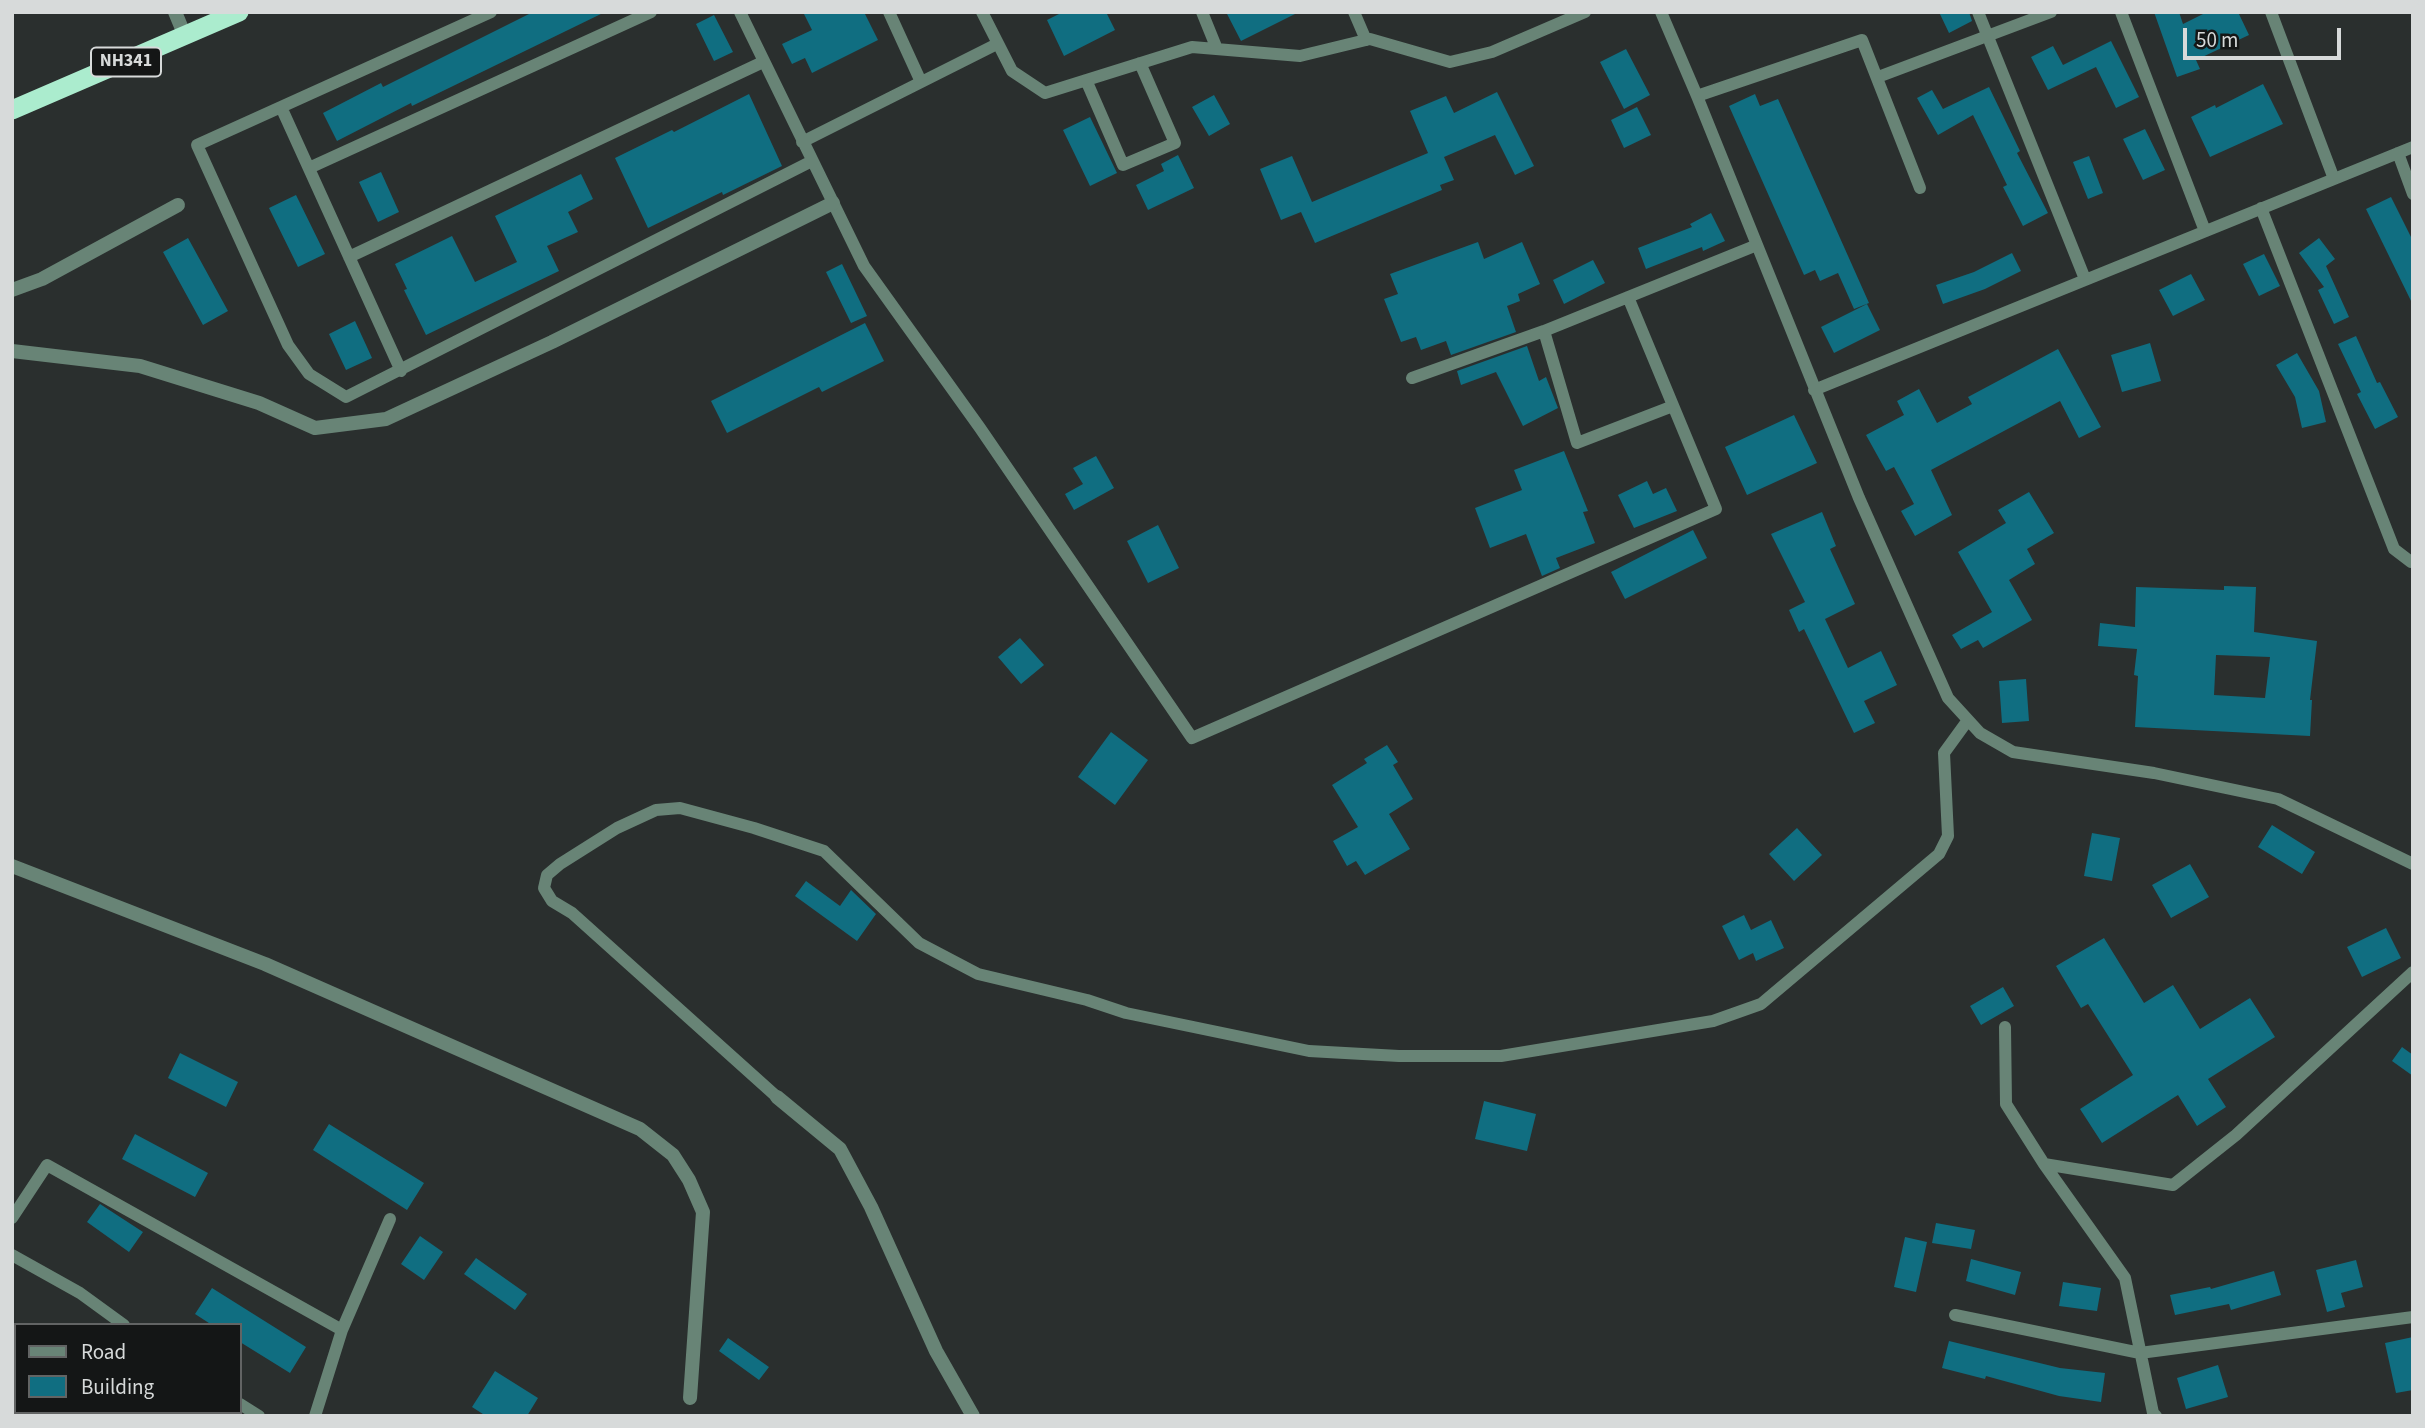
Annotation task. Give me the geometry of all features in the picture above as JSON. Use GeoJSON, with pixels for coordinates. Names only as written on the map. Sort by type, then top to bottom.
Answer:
{"type":"FeatureCollection","features":[{"type":"Feature","properties":{"kind":"highway","name":"NH341"},"geometry":{"type":"LineString","coordinates":[[12,110],[239,12]]}},
{"type":"Feature","properties":{"kind":"street"},"geometry":{"type":"LineString","coordinates":[[175,12],[185,36]]}},
{"type":"Feature","properties":{"kind":"street"},"geometry":{"type":"LineString","coordinates":[[12,351],[140,366],[259,403],[315,428],[386,419],[552,342],[833,203]]}},
{"type":"Feature","properties":{"kind":"street"},"geometry":{"type":"LineString","coordinates":[[12,290],[42,279],[178,205]]}},
{"type":"Feature","properties":{"kind":"street"},"geometry":{"type":"LineString","coordinates":[[12,866],[265,964],[640,1129],[673,1155],[689,1180],[703,1212],[690,1398]]}},
{"type":"Feature","properties":{"kind":"street"},"geometry":{"type":"LineString","coordinates":[[777,1097],[840,1149],[871,1207],[936,1351],[973,1416]]}},
{"type":"Feature","properties":{"kind":"lane"},"geometry":{"type":"LineString","coordinates":[[491,12],[197,145],[288,345],[309,374],[346,397],[812,161]]}},
{"type":"Feature","properties":{"kind":"lane"},"geometry":{"type":"LineString","coordinates":[[309,168],[652,12]]}},
{"type":"Feature","properties":{"kind":"lane"},"geometry":{"type":"LineString","coordinates":[[740,12],[864,266],[980,428],[1192,737],[1716,509],[1628,297]]}},
{"type":"Feature","properties":{"kind":"lane"},"geometry":{"type":"LineString","coordinates":[[889,12],[921,82]]}},
{"type":"Feature","properties":{"kind":"lane"},"geometry":{"type":"LineString","coordinates":[[982,12],[1013,71],[1045,93],[1192,47],[1300,56],[1370,38],[1450,62],[1492,52],[1585,12]]}},
{"type":"Feature","properties":{"kind":"lane"},"geometry":{"type":"LineString","coordinates":[[1202,12],[1217,49]]}},
{"type":"Feature","properties":{"kind":"lane"},"geometry":{"type":"LineString","coordinates":[[1354,12],[1366,40]]}},
{"type":"Feature","properties":{"kind":"lane"},"geometry":{"type":"LineString","coordinates":[[1661,12],[1698,96],[1814,390],[1948,698],[1980,733],[2013,752],[2154,773],[2278,799],[2413,864]]}},
{"type":"Feature","properties":{"kind":"lane"},"geometry":{"type":"LineString","coordinates":[[1978,12],[2085,279]]}},
{"type":"Feature","properties":{"kind":"lane"},"geometry":{"type":"LineString","coordinates":[[1878,77],[2051,12]]}},
{"type":"Feature","properties":{"kind":"lane"},"geometry":{"type":"LineString","coordinates":[[2121,12],[2205,231]]}},
{"type":"Feature","properties":{"kind":"lane"},"geometry":{"type":"LineString","coordinates":[[2271,12],[2334,179]]}},
{"type":"Feature","properties":{"kind":"lane"},"geometry":{"type":"LineString","coordinates":[[1698,96],[1862,40],[1920,188]]}},
{"type":"Feature","properties":{"kind":"lane"},"geometry":{"type":"LineString","coordinates":[[802,142],[997,44]]}},
{"type":"Feature","properties":{"kind":"lane"},"geometry":{"type":"LineString","coordinates":[[349,257],[764,62]]}},
{"type":"Feature","properties":{"kind":"lane"},"geometry":{"type":"LineString","coordinates":[[1086,80],[1123,165],[1175,143],[1140,63]]}},
{"type":"Feature","properties":{"kind":"lane"},"geometry":{"type":"LineString","coordinates":[[281,107],[401,371]]}},
{"type":"Feature","properties":{"kind":"lane"},"geometry":{"type":"LineString","coordinates":[[1814,390],[2413,147]]}},
{"type":"Feature","properties":{"kind":"lane"},"geometry":{"type":"LineString","coordinates":[[2398,153],[2413,194]]}},
{"type":"Feature","properties":{"kind":"lane"},"geometry":{"type":"LineString","coordinates":[[2261,208],[2394,549],[2413,562]]}},
{"type":"Feature","properties":{"kind":"lane"},"geometry":{"type":"LineString","coordinates":[[1412,378],[1544,331],[1757,245]]}},
{"type":"Feature","properties":{"kind":"lane"},"geometry":{"type":"LineString","coordinates":[[1544,331],[1577,443],[1673,406]]}},
{"type":"Feature","properties":{"kind":"lane"},"geometry":{"type":"LineString","coordinates":[[777,1097],[572,913],[552,901],[544,888],[547,875],[617,828],[656,810],[680,808],[824,851],[919,943],[978,974],[1087,1000],[1126,1013],[1308,1051],[1399,1056],[1501,1056],[1713,1021],[1761,1004],[1939,855],[1948,836],[1944,753],[1968,720]]}},
{"type":"Feature","properties":{"kind":"lane"},"geometry":{"type":"LineString","coordinates":[[2044,1164],[2173,1185],[2236,1135],[2413,972]]}},
{"type":"Feature","properties":{"kind":"lane"},"geometry":{"type":"LineString","coordinates":[[2005,1027],[2006,1104],[2044,1164],[2125,1278],[2153,1413],[2156,1416]]}},
{"type":"Feature","properties":{"kind":"lane"},"geometry":{"type":"LineString","coordinates":[[12,1218],[47,1166],[342,1331]]}},
{"type":"Feature","properties":{"kind":"lane"},"geometry":{"type":"LineString","coordinates":[[314,1416],[342,1331],[390,1219]]}},
{"type":"Feature","properties":{"kind":"lane"},"geometry":{"type":"LineString","coordinates":[[12,1255],[80,1293],[121,1323]]}},
{"type":"Feature","properties":{"kind":"lane"},"geometry":{"type":"LineString","coordinates":[[1955,1315],[2140,1353],[2413,1317]]}},
{"type":"Feature","properties":{"kind":"lane"},"geometry":{"type":"LineString","coordinates":[[242,1405],[259,1416]]}},
{"type":"Feature","properties":{"kind":"building"},"geometry":{"type":"Polygon","coordinates":[[[533,12],[605,12],[412,106],[411,103],[337,141],[323,113],[381,83],[383,87],[533,12]]]}},
{"type":"Feature","properties":{"kind":"building"},"geometry":{"type":"Polygon","coordinates":[[[803,12],[864,12],[878,40],[812,73],[805,58],[792,64],[782,44],[812,30],[803,12]]]}},
{"type":"Feature","properties":{"kind":"building"},"geometry":{"type":"Polygon","coordinates":[[[1063,12],[1106,12],[1115,30],[1064,56],[1047,20],[1063,12]]]}},
{"type":"Feature","properties":{"kind":"building"},"geometry":{"type":"Polygon","coordinates":[[[1226,12],[1299,12],[1241,41],[1226,12]]]}},
{"type":"Feature","properties":{"kind":"building"},"geometry":{"type":"Polygon","coordinates":[[[1939,12],[1969,12],[1972,21],[1949,33],[1939,12]]]}},
{"type":"Feature","properties":{"kind":"building"},"geometry":{"type":"Polygon","coordinates":[[[2154,12],[2179,12],[2183,24],[2207,12],[2238,12],[2249,35],[2196,60],[2200,69],[2177,77],[2154,12]]]}},
{"type":"Feature","properties":{"kind":"building"},"geometry":{"type":"Polygon","coordinates":[[[714,15],[733,52],[714,61],[696,24],[714,15]]]}},
{"type":"Feature","properties":{"kind":"building"},"geometry":{"type":"Polygon","coordinates":[[[2111,41],[2139,97],[2116,108],[2096,67],[2048,90],[2031,57],[2053,46],[2063,65],[2111,41]]]}},
{"type":"Feature","properties":{"kind":"building"},"geometry":{"type":"Polygon","coordinates":[[[1626,49],[1650,95],[1624,109],[1600,62],[1626,49]]]}},
{"type":"Feature","properties":{"kind":"building"},"geometry":{"type":"Polygon","coordinates":[[[2263,84],[2283,124],[2210,157],[2191,117],[2215,105],[2216,108],[2263,84]]]}},
{"type":"Feature","properties":{"kind":"building"},"geometry":{"type":"Polygon","coordinates":[[[1989,87],[2020,151],[2017,153],[2048,213],[2023,226],[2003,187],[2007,185],[1973,115],[1938,135],[1917,98],[1932,90],[1943,109],[1989,87]]]}},
{"type":"Feature","properties":{"kind":"building"},"geometry":{"type":"Polygon","coordinates":[[[1497,92],[1534,166],[1515,175],[1495,135],[1444,157],[1454,180],[1440,185],[1442,190],[1315,243],[1301,212],[1281,220],[1260,169],[1292,156],[1312,202],[1428,153],[1410,111],[1446,96],[1454,113],[1497,92]]]}},
{"type":"Feature","properties":{"kind":"building"},"geometry":{"type":"Polygon","coordinates":[[[749,94],[782,166],[648,228],[615,158],[749,94]]]}},
{"type":"Feature","properties":{"kind":"building"},"geometry":{"type":"Polygon","coordinates":[[[1755,94],[1760,106],[1778,99],[1869,303],[1854,309],[1838,273],[1820,281],[1815,270],[1804,275],[1729,106],[1755,94]]]}},
{"type":"Feature","properties":{"kind":"building"},"geometry":{"type":"Polygon","coordinates":[[[1214,95],[1230,124],[1209,136],[1192,107],[1214,95]]]}},
{"type":"Feature","properties":{"kind":"building"},"geometry":{"type":"Polygon","coordinates":[[[1637,107],[1651,135],[1624,148],[1611,120],[1637,107]]]}},
{"type":"Feature","properties":{"kind":"building"},"geometry":{"type":"Polygon","coordinates":[[[1090,117],[1117,173],[1090,186],[1063,130],[1090,117]]]}},
{"type":"Feature","properties":{"kind":"building"},"geometry":{"type":"Polygon","coordinates":[[[2145,129],[2165,170],[2143,180],[2123,139],[2145,129]]]}},
{"type":"Feature","properties":{"kind":"building"},"geometry":{"type":"Polygon","coordinates":[[[1178,155],[1194,188],[1148,210],[1136,185],[1164,171],[1161,164],[1178,155]]]}},
{"type":"Feature","properties":{"kind":"building"},"geometry":{"type":"Polygon","coordinates":[[[2089,156],[2103,193],[2088,199],[2073,162],[2089,156]]]}},
{"type":"Feature","properties":{"kind":"building"},"geometry":{"type":"Polygon","coordinates":[[[381,172],[399,212],[378,222],[359,182],[381,172]]]}},
{"type":"Feature","properties":{"kind":"building"},"geometry":{"type":"Polygon","coordinates":[[[581,174],[593,199],[568,212],[578,232],[547,246],[559,271],[426,335],[404,290],[407,289],[395,264],[452,236],[475,282],[517,262],[495,216],[581,174]]]}},
{"type":"Feature","properties":{"kind":"building"},"geometry":{"type":"Polygon","coordinates":[[[296,195],[325,254],[298,267],[269,208],[296,195]]]}},
{"type":"Feature","properties":{"kind":"building"},"geometry":{"type":"Polygon","coordinates":[[[2391,197],[2413,241],[2413,305],[2366,209],[2391,197]]]}},
{"type":"Feature","properties":{"kind":"building"},"geometry":{"type":"Polygon","coordinates":[[[1711,213],[1725,241],[1646,269],[1638,248],[1692,227],[1690,224],[1711,213]]]}},
{"type":"Feature","properties":{"kind":"building"},"geometry":{"type":"Polygon","coordinates":[[[188,238],[228,311],[203,325],[163,252],[188,238]]]}},
{"type":"Feature","properties":{"kind":"building"},"geometry":{"type":"Polygon","coordinates":[[[2319,238],[2335,259],[2326,266],[2349,317],[2334,324],[2318,290],[2324,287],[2299,253],[2319,238]]]}},
{"type":"Feature","properties":{"kind":"building"},"geometry":{"type":"Polygon","coordinates":[[[1478,242],[1484,259],[1522,242],[1540,284],[1518,294],[1520,301],[1507,306],[1516,332],[1451,355],[1446,341],[1421,350],[1416,337],[1401,342],[1384,299],[1398,294],[1390,274],[1478,242]]]}},
{"type":"Feature","properties":{"kind":"building"},"geometry":{"type":"Polygon","coordinates":[[[2012,253],[2021,271],[1985,289],[1943,304],[1936,285],[1974,272],[2012,253]]]}},
{"type":"Feature","properties":{"kind":"building"},"geometry":{"type":"Polygon","coordinates":[[[2264,254],[2280,286],[2259,296],[2243,264],[2264,254]]]}},
{"type":"Feature","properties":{"kind":"building"},"geometry":{"type":"Polygon","coordinates":[[[1593,260],[1605,283],[1564,304],[1553,280],[1593,260]]]}},
{"type":"Feature","properties":{"kind":"building"},"geometry":{"type":"Polygon","coordinates":[[[842,264],[867,316],[851,323],[826,272],[842,264]]]}},
{"type":"Feature","properties":{"kind":"building"},"geometry":{"type":"Polygon","coordinates":[[[2191,274],[2205,300],[2173,316],[2159,290],[2191,274]]]}},
{"type":"Feature","properties":{"kind":"building"},"geometry":{"type":"Polygon","coordinates":[[[1867,304],[1880,330],[1834,353],[1821,327],[1867,304]]]}},
{"type":"Feature","properties":{"kind":"building"},"geometry":{"type":"Polygon","coordinates":[[[355,321],[372,358],[346,370],[329,334],[355,321]]]}},
{"type":"Feature","properties":{"kind":"building"},"geometry":{"type":"Polygon","coordinates":[[[865,323],[884,361],[822,392],[819,387],[727,433],[711,401],[865,323]]]}},
{"type":"Feature","properties":{"kind":"building"},"geometry":{"type":"Polygon","coordinates":[[[2356,336],[2377,383],[2380,382],[2398,417],[2375,429],[2357,394],[2361,392],[2338,344],[2356,336]]]}},
{"type":"Feature","properties":{"kind":"building"},"geometry":{"type":"Polygon","coordinates":[[[2150,343],[2161,381],[2122,392],[2111,355],[2150,343]]]}},
{"type":"Feature","properties":{"kind":"building"},"geometry":{"type":"Polygon","coordinates":[[[1527,346],[1539,381],[1546,377],[1558,408],[1523,426],[1496,372],[1461,385],[1457,371],[1527,346]]]}},
{"type":"Feature","properties":{"kind":"building"},"geometry":{"type":"Polygon","coordinates":[[[2058,349],[2101,427],[2079,438],[2060,401],[1931,470],[1952,515],[1915,536],[1901,511],[1914,504],[1894,467],[1886,471],[1866,435],[1904,415],[1897,401],[1919,389],[1937,423],[1972,404],[1968,397],[2058,349]]]}},
{"type":"Feature","properties":{"kind":"building"},"geometry":{"type":"Polygon","coordinates":[[[2297,353],[2319,391],[2326,422],[2302,428],[2295,397],[2276,365],[2297,353]]]}},
{"type":"Feature","properties":{"kind":"building"},"geometry":{"type":"Polygon","coordinates":[[[1794,415],[1817,463],[1747,495],[1725,447],[1794,415]]]}},
{"type":"Feature","properties":{"kind":"building"},"geometry":{"type":"Polygon","coordinates":[[[1564,451],[1588,511],[1583,512],[1595,543],[1556,558],[1560,568],[1542,576],[1526,534],[1490,548],[1475,508],[1522,490],[1514,470],[1564,451]]]}},
{"type":"Feature","properties":{"kind":"building"},"geometry":{"type":"Polygon","coordinates":[[[1096,456],[1114,488],[1074,510],[1065,494],[1083,484],[1073,468],[1096,456]]]}},
{"type":"Feature","properties":{"kind":"building"},"geometry":{"type":"Polygon","coordinates":[[[1647,481],[1653,494],[1666,488],[1677,511],[1634,528],[1618,495],[1647,481]]]}},
{"type":"Feature","properties":{"kind":"building"},"geometry":{"type":"Polygon","coordinates":[[[2029,492],[2054,533],[2027,549],[2035,564],[2009,580],[2032,620],[1983,648],[1978,640],[1961,649],[1952,635],[1992,612],[1958,552],[2006,523],[1998,510],[2029,492]]]}},
{"type":"Feature","properties":{"kind":"building"},"geometry":{"type":"Polygon","coordinates":[[[1822,512],[1836,546],[1830,549],[1855,604],[1825,619],[1848,668],[1881,651],[1897,685],[1864,701],[1875,723],[1854,733],[1804,629],[1799,632],[1789,610],[1805,602],[1771,534],[1822,512]]]}},
{"type":"Feature","properties":{"kind":"building"},"geometry":{"type":"Polygon","coordinates":[[[1158,525],[1179,568],[1148,583],[1127,541],[1158,525]]]}},
{"type":"Feature","properties":{"kind":"building"},"geometry":{"type":"Polygon","coordinates":[[[1693,530],[1707,558],[1625,599],[1611,572],[1693,530]]]}},
{"type":"Feature","properties":{"kind":"building"},"geometry":{"type":"Polygon","coordinates":[[[2224,586],[2256,587],[2254,632],[2317,641],[2310,700],[2310,736],[2135,727],[2138,676],[2134,675],[2137,649],[2098,646],[2100,623],[2135,627],[2136,587],[2224,590],[2224,586]],[[2216,655],[2214,695],[2265,698],[2270,657],[2216,655]]]}},
{"type":"Feature","properties":{"kind":"building"},"geometry":{"type":"Polygon","coordinates":[[[1020,638],[1044,665],[1021,684],[998,657],[1020,638]]]}},
{"type":"Feature","properties":{"kind":"building"},"geometry":{"type":"Polygon","coordinates":[[[2026,679],[2029,721],[2002,723],[1999,681],[2026,679]]]}},
{"type":"Feature","properties":{"kind":"building"},"geometry":{"type":"Polygon","coordinates":[[[1111,732],[1148,760],[1115,805],[1078,777],[1111,732]]]}},
{"type":"Feature","properties":{"kind":"building"},"geometry":{"type":"Polygon","coordinates":[[[1387,745],[1398,762],[1393,765],[1413,799],[1389,814],[1410,849],[1365,875],[1356,861],[1347,866],[1333,841],[1358,827],[1332,785],[1367,763],[1364,759],[1387,745]]]}},
{"type":"Feature","properties":{"kind":"building"},"geometry":{"type":"Polygon","coordinates":[[[2272,825],[2315,852],[2302,874],[2258,847],[2272,825]]]}},
{"type":"Feature","properties":{"kind":"building"},"geometry":{"type":"Polygon","coordinates":[[[1797,828],[1822,855],[1794,881],[1769,854],[1797,828]]]}},
{"type":"Feature","properties":{"kind":"building"},"geometry":{"type":"Polygon","coordinates":[[[2092,833],[2120,838],[2112,881],[2084,876],[2092,833]]]}},
{"type":"Feature","properties":{"kind":"building"},"geometry":{"type":"Polygon","coordinates":[[[2190,864],[2209,897],[2171,918],[2152,885],[2190,864]]]}},
{"type":"Feature","properties":{"kind":"building"},"geometry":{"type":"Polygon","coordinates":[[[806,881],[840,906],[851,890],[876,914],[857,941],[795,896],[806,881]]]}},
{"type":"Feature","properties":{"kind":"building"},"geometry":{"type":"Polygon","coordinates":[[[1744,915],[1751,930],[1771,920],[1784,948],[1756,961],[1753,953],[1739,960],[1722,926],[1744,915]]]}},
{"type":"Feature","properties":{"kind":"building"},"geometry":{"type":"Polygon","coordinates":[[[2386,928],[2401,958],[2362,977],[2347,947],[2386,928]]]}},
{"type":"Feature","properties":{"kind":"building"},"geometry":{"type":"Polygon","coordinates":[[[2104,938],[2144,1003],[2173,985],[2200,1029],[2250,998],[2275,1037],[2208,1079],[2226,1107],[2197,1126],[2178,1095],[2102,1143],[2080,1109],[2133,1075],[2088,1004],[2081,1008],[2056,966],[2104,938]]]}},
{"type":"Feature","properties":{"kind":"building"},"geometry":{"type":"Polygon","coordinates":[[[2003,987],[2014,1006],[1981,1025],[1970,1006],[2003,987]]]}},
{"type":"Feature","properties":{"kind":"building"},"geometry":{"type":"Polygon","coordinates":[[[2402,1047],[2413,1055],[2413,1076],[2392,1061],[2402,1047]]]}},
{"type":"Feature","properties":{"kind":"building"},"geometry":{"type":"Polygon","coordinates":[[[180,1053],[238,1082],[226,1107],[168,1078],[180,1053]]]}},
{"type":"Feature","properties":{"kind":"building"},"geometry":{"type":"Polygon","coordinates":[[[1484,1101],[1536,1114],[1527,1151],[1475,1139],[1484,1101]]]}},
{"type":"Feature","properties":{"kind":"building"},"geometry":{"type":"Polygon","coordinates":[[[329,1124],[424,1183],[407,1210],[313,1150],[329,1124]]]}},
{"type":"Feature","properties":{"kind":"building"},"geometry":{"type":"Polygon","coordinates":[[[135,1134],[208,1173],[195,1197],[122,1159],[135,1134]]]}},
{"type":"Feature","properties":{"kind":"building"},"geometry":{"type":"Polygon","coordinates":[[[100,1204],[143,1232],[129,1252],[87,1222],[100,1204]]]}},
{"type":"Feature","properties":{"kind":"building"},"geometry":{"type":"Polygon","coordinates":[[[1936,1223],[1975,1230],[1971,1249],[1932,1243],[1936,1223]]]}},
{"type":"Feature","properties":{"kind":"building"},"geometry":{"type":"Polygon","coordinates":[[[420,1236],[443,1252],[424,1280],[401,1264],[420,1236]]]}},
{"type":"Feature","properties":{"kind":"building"},"geometry":{"type":"Polygon","coordinates":[[[1905,1237],[1927,1242],[1916,1292],[1894,1287],[1905,1237]]]}},
{"type":"Feature","properties":{"kind":"building"},"geometry":{"type":"Polygon","coordinates":[[[476,1258],[527,1294],[515,1310],[464,1274],[476,1258]]]}},
{"type":"Feature","properties":{"kind":"building"},"geometry":{"type":"Polygon","coordinates":[[[1971,1259],[2021,1272],[2015,1295],[1966,1281],[1971,1259]]]}},
{"type":"Feature","properties":{"kind":"building"},"geometry":{"type":"Polygon","coordinates":[[[2356,1260],[2363,1287],[2341,1293],[2345,1307],[2327,1312],[2316,1270],[2356,1260]]]}},
{"type":"Feature","properties":{"kind":"building"},"geometry":{"type":"Polygon","coordinates":[[[2274,1271],[2281,1295],[2231,1310],[2229,1304],[2175,1315],[2170,1295],[2210,1287],[2211,1289],[2274,1271]]]}},
{"type":"Feature","properties":{"kind":"building"},"geometry":{"type":"Polygon","coordinates":[[[2063,1282],[2101,1288],[2097,1311],[2059,1306],[2063,1282]]]}},
{"type":"Feature","properties":{"kind":"building"},"geometry":{"type":"Polygon","coordinates":[[[212,1288],[306,1347],[290,1373],[242,1343],[242,1323],[209,1323],[195,1314],[212,1288]]]}},
{"type":"Feature","properties":{"kind":"building"},"geometry":{"type":"Polygon","coordinates":[[[2413,1337],[2413,1390],[2396,1393],[2385,1343],[2413,1337]]]}},
{"type":"Feature","properties":{"kind":"building"},"geometry":{"type":"Polygon","coordinates":[[[728,1338],[769,1367],[759,1380],[719,1351],[728,1338]]]}},
{"type":"Feature","properties":{"kind":"building"},"geometry":{"type":"Polygon","coordinates":[[[1949,1341],[2060,1368],[2105,1373],[2101,1402],[2059,1396],[1986,1376],[1985,1379],[1942,1368],[1949,1341]]]}},
{"type":"Feature","properties":{"kind":"building"},"geometry":{"type":"Polygon","coordinates":[[[2218,1365],[2228,1397],[2186,1409],[2177,1378],[2218,1365]]]}},
{"type":"Feature","properties":{"kind":"building"},"geometry":{"type":"Polygon","coordinates":[[[495,1371],[538,1398],[527,1416],[486,1416],[472,1407],[495,1371]]]}}]}
